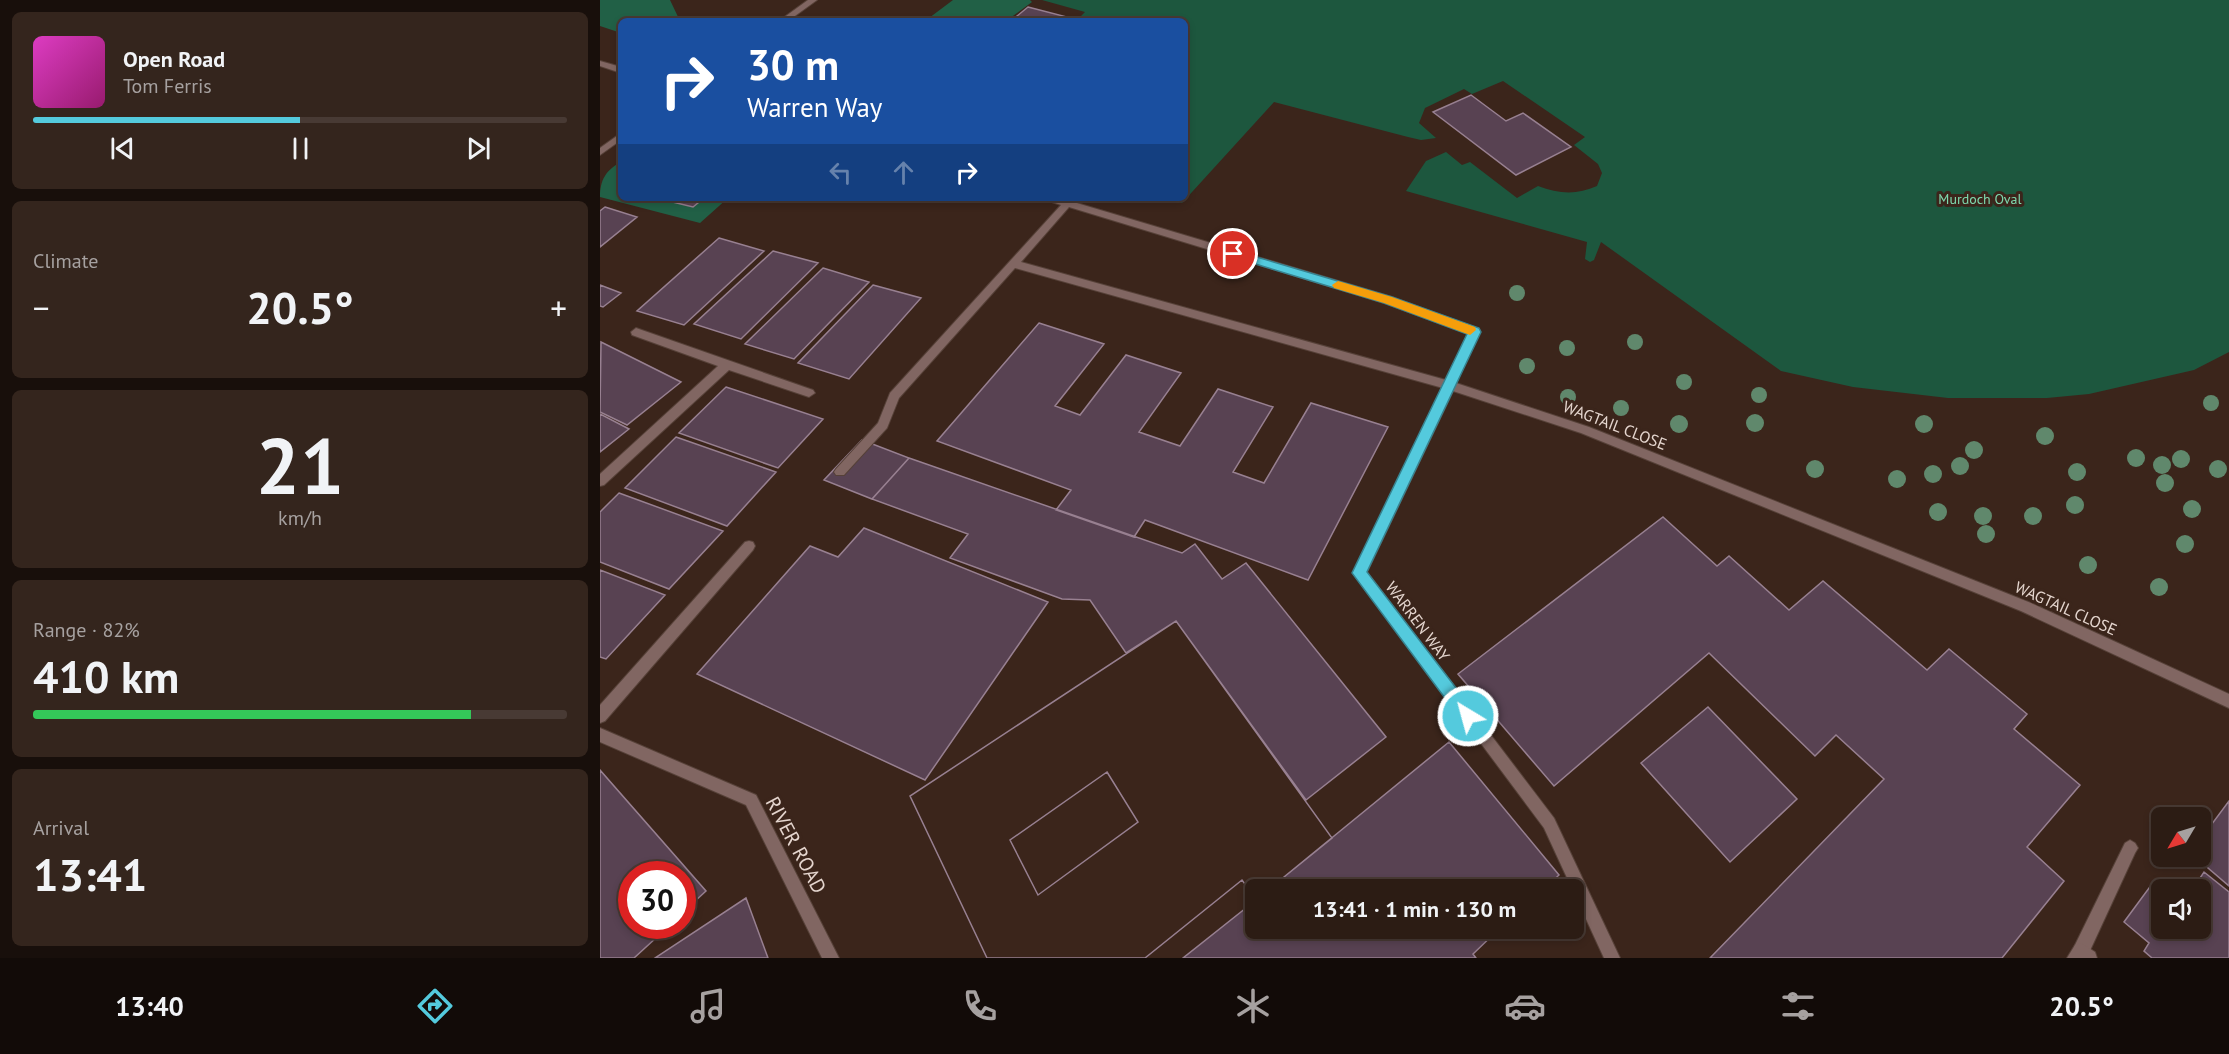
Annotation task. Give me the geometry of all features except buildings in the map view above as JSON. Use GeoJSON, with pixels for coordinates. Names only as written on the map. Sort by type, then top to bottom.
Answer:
{"type":"FeatureCollection","features":[{"type":"Feature","properties":{"kind":"street"},"geometry":{"type":"LineString","coordinates":[[787,18],[813,0]]}},
{"type":"Feature","properties":{"kind":"street"},"geometry":{"type":"LineString","coordinates":[[600,63],[618,69]]}},
{"type":"Feature","properties":{"kind":"street"},"geometry":{"type":"LineString","coordinates":[[600,152],[618,138]]}},
{"type":"Feature","properties":{"kind":"street"},"geometry":{"type":"LineString","coordinates":[[1058,201],[1388,300],[1474,332],[1451,386]]}},
{"type":"Feature","properties":{"kind":"street"},"geometry":{"type":"LineString","coordinates":[[840,472],[883,425],[894,396],[1067,204]]}},
{"type":"Feature","properties":{"kind":"street","name":"WAGTAIL CLOSE"},"geometry":{"type":"LineString","coordinates":[[1015,264],[1451,386],[1585,430],[2026,607],[2229,701]]}},
{"type":"Feature","properties":{"kind":"street"},"geometry":{"type":"LineString","coordinates":[[636,332],[809,393]]}},
{"type":"Feature","properties":{"kind":"street"},"geometry":{"type":"LineString","coordinates":[[600,481],[727,365]]}},
{"type":"Feature","properties":{"kind":"street","name":"WARREN WAY"},"geometry":{"type":"LineString","coordinates":[[1451,386],[1359,573],[1549,823],[1612,958]]}},
{"type":"Feature","properties":{"kind":"street"},"geometry":{"type":"LineString","coordinates":[[600,716],[749,546]]}},
{"type":"Feature","properties":{"kind":"street","name":"RIVER ROAD"},"geometry":{"type":"LineString","coordinates":[[600,735],[751,800],[831,958]]}},
{"type":"Feature","properties":{"kind":"street"},"geometry":{"type":"LineString","coordinates":[[2082,956],[2130,848]]}},
{"type":"Feature","properties":{"kind":"green space"},"geometry":{"type":"Polygon","coordinates":[[[600,0],[670,0],[679,18],[618,18],[618,32],[600,26],[600,0]]]}},
{"type":"Feature","properties":{"kind":"green space"},"geometry":{"type":"Polygon","coordinates":[[[953,0],[1030,0],[1032,2],[1010,18],[929,18],[953,0]]]}},
{"type":"Feature","properties":{"kind":"green space","name":"Murdoch Oval"},"geometry":{"type":"Polygon","coordinates":[[[1042,0],[2229,0],[2229,352],[2194,370],[2089,394],[2047,398],[1948,398],[1853,387],[1781,371],[1601,242],[1594,260],[1590,262],[1585,259],[1587,242],[1406,191],[1426,161],[1446,152],[1462,165],[1470,162],[1517,198],[1538,186],[1553,191],[1568,192],[1582,191],[1597,186],[1602,173],[1598,164],[1574,145],[1585,137],[1503,81],[1472,94],[1464,89],[1425,108],[1419,123],[1436,138],[1421,140],[1274,102],[1188,196],[1188,18],[1079,18],[1085,12],[1042,0]]]}},
{"type":"Feature","properties":{"kind":"green space"},"geometry":{"type":"Polygon","coordinates":[[[618,164],[618,201],[725,201],[700,223],[600,197],[601,185],[611,168],[618,164]]]}},
{"type":"Feature","properties":{"kind":"slow traffic"},"geometry":{"type":"LineString","coordinates":[[1338,285],[1388,300],[1470,330]]}},
{"type":"Feature","properties":{"kind":"route"},"geometry":{"type":"LineString","coordinates":[[1233,254],[1388,300],[1474,332],[1451,386],[1359,573],[1468,716]]}}]}
